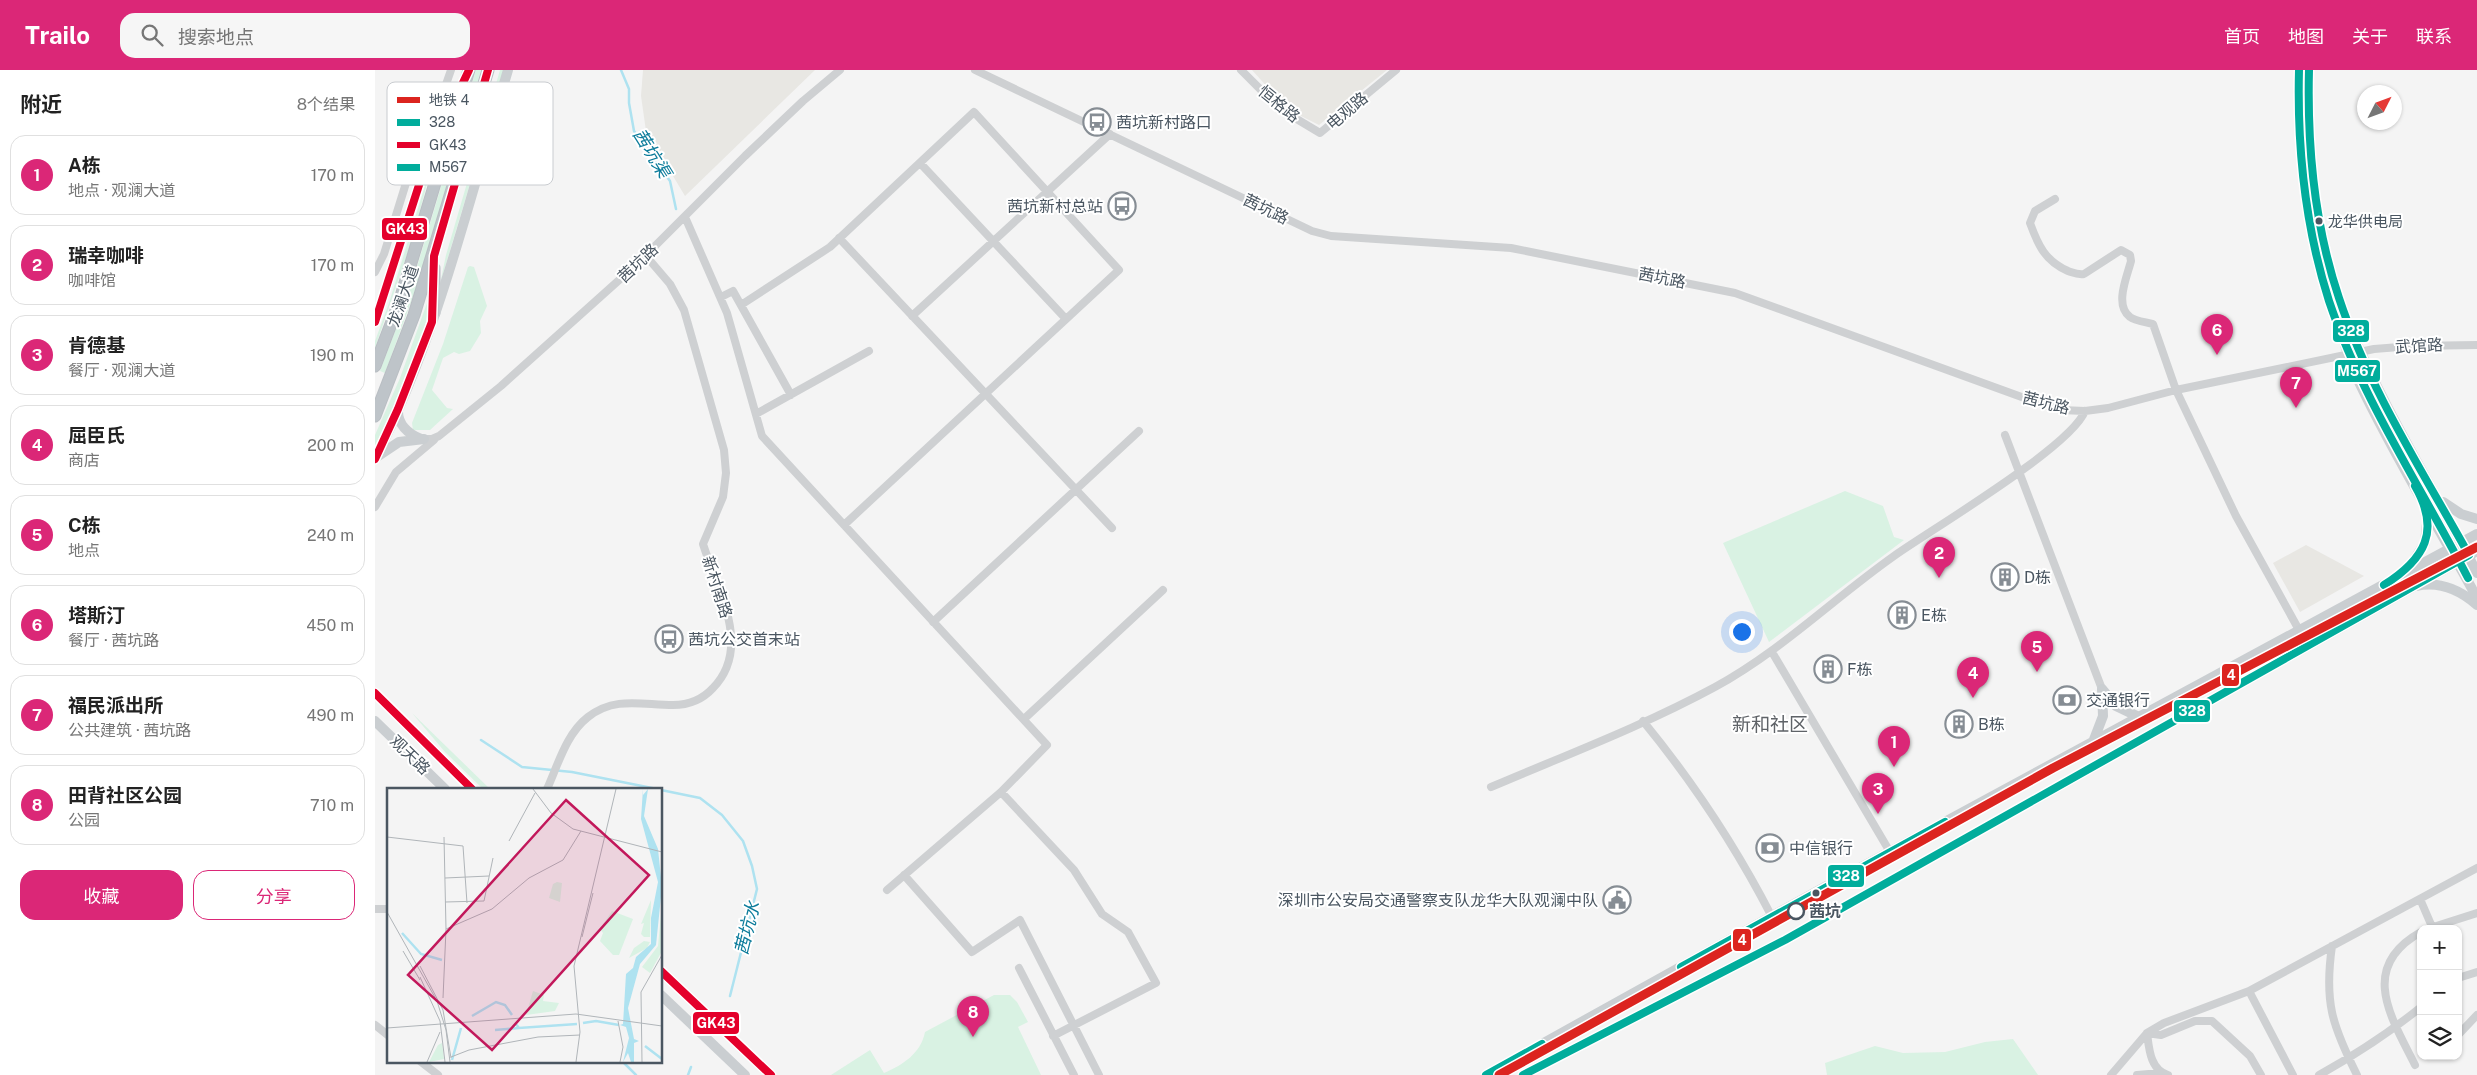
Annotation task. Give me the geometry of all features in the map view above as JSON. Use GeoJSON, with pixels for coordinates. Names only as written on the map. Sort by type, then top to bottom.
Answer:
{"type":"FeatureCollection","features":[{"type":"Feature","properties":{"kind":"highway","name":"龙澜大道"},"geometry":{"type":"LineString","coordinates":[[484,82],[488,70]]}},
{"type":"Feature","properties":{"kind":"highway","name":"龙澜大道"},"geometry":{"type":"LineString","coordinates":[[375,366],[399,303],[434,185]]}},
{"type":"Feature","properties":{"kind":"highway","name":"龙澜大道"},"geometry":{"type":"LineString","coordinates":[[375,416],[392,375],[433,256],[454,185]]}},
{"type":"Feature","properties":{"kind":"highway"},"geometry":{"type":"LineString","coordinates":[[433,256],[434,313]]}},
{"type":"Feature","properties":{"kind":"main road"},"geometry":{"type":"LineString","coordinates":[[504,82],[508,70]]}},
{"type":"Feature","properties":{"kind":"main road"},"geometry":{"type":"LineString","coordinates":[[2300,70],[2300,147],[2307,204],[2326,288],[2358,381],[2477,598]]}},
{"type":"Feature","properties":{"kind":"main road"},"geometry":{"type":"LineString","coordinates":[[2309,70],[2309,146],[2323,239],[2335,285],[2361,352],[2462,542],[2473,553],[2477,573]]}},
{"type":"Feature","properties":{"kind":"main road"},"geometry":{"type":"LineString","coordinates":[[375,322],[419,185]]}},
{"type":"Feature","properties":{"kind":"main road"},"geometry":{"type":"LineString","coordinates":[[375,460],[424,344],[473,185]]}},
{"type":"Feature","properties":{"kind":"main road"},"geometry":{"type":"LineString","coordinates":[[398,409],[400,422],[404,428],[414,436],[425,439]]}},
{"type":"Feature","properties":{"kind":"main road"},"geometry":{"type":"LineString","coordinates":[[375,460],[382,452],[397,442],[425,439]]}},
{"type":"Feature","properties":{"kind":"main road"},"geometry":{"type":"LineString","coordinates":[[2436,495],[2452,509],[2477,518]]}},
{"type":"Feature","properties":{"kind":"main road"},"geometry":{"type":"LineString","coordinates":[[2403,574],[2416,560],[2425,543],[2429,522],[2427,508]]}},
{"type":"Feature","properties":{"kind":"main road"},"geometry":{"type":"LineString","coordinates":[[1486,1075],[1890,852],[2477,534]]}},
{"type":"Feature","properties":{"kind":"main road"},"geometry":{"type":"LineString","coordinates":[[1523,1075],[1785,940],[2473,553]]}},
{"type":"Feature","properties":{"kind":"main road"},"geometry":{"type":"LineString","coordinates":[[2411,587],[2427,584],[2448,587],[2477,604]]}},
{"type":"Feature","properties":{"kind":"main road"},"geometry":{"type":"LineString","coordinates":[[2102,688],[2116,706],[2139,717]]}},
{"type":"Feature","properties":{"kind":"main road"},"geometry":{"type":"LineString","coordinates":[[2093,742],[2103,716],[2102,688]]}},
{"type":"Feature","properties":{"kind":"main road","name":"观天路"},"geometry":{"type":"LineString","coordinates":[[375,693],[471,788]]}},
{"type":"Feature","properties":{"kind":"main road","name":"观天路"},"geometry":{"type":"LineString","coordinates":[[375,721],[444,788]]}},
{"type":"Feature","properties":{"kind":"main road"},"geometry":{"type":"LineString","coordinates":[[663,973],[771,1075]]}},
{"type":"Feature","properties":{"kind":"main road"},"geometry":{"type":"LineString","coordinates":[[663,997],[745,1075]]}},
{"type":"Feature","properties":{"kind":"street"},"geometry":{"type":"LineString","coordinates":[[447,82],[451,70]]}},
{"type":"Feature","properties":{"kind":"street","name":"茜坑路"},"geometry":{"type":"LineString","coordinates":[[425,439],[439,436],[501,386],[646,256],[803,101],[840,70]]}},
{"type":"Feature","properties":{"kind":"street","name":"茜坑路"},"geometry":{"type":"LineString","coordinates":[[975,70],[1312,231],[1331,236],[1511,248],[1735,293],[2061,410],[2085,411],[2108,408],[2176,390],[2361,352]]}},
{"type":"Feature","properties":{"kind":"street","name":"恒格路"},"geometry":{"type":"LineString","coordinates":[[1241,70],[1280,109],[1320,133]]}},
{"type":"Feature","properties":{"kind":"street","name":"电观路"},"geometry":{"type":"LineString","coordinates":[[1320,133],[1396,70]]}},
{"type":"Feature","properties":{"kind":"street"},"geometry":{"type":"LineString","coordinates":[[741,305],[830,247],[973,112],[1119,270],[844,525]]}},
{"type":"Feature","properties":{"kind":"street"},"geometry":{"type":"LineString","coordinates":[[912,316],[1110,134]]}},
{"type":"Feature","properties":{"kind":"street"},"geometry":{"type":"LineString","coordinates":[[920,163],[1066,319]]}},
{"type":"Feature","properties":{"kind":"street"},"geometry":{"type":"LineString","coordinates":[[375,272],[384,254],[405,185]]}},
{"type":"Feature","properties":{"kind":"street"},"geometry":{"type":"LineString","coordinates":[[2055,199],[2035,211],[2030,223],[2043,252],[2058,267],[2078,275],[2084,274],[2121,250],[2130,255],[2131,261],[2121,301],[2124,310],[2131,318],[2153,324],[2176,390],[2235,516],[2299,630]]}},
{"type":"Feature","properties":{"kind":"street"},"geometry":{"type":"LineString","coordinates":[[685,217],[727,313],[763,436],[1047,745],[1001,792],[887,890]]}},
{"type":"Feature","properties":{"kind":"street"},"geometry":{"type":"LineString","coordinates":[[839,238],[1112,528]]}},
{"type":"Feature","properties":{"kind":"street","name":"新村南路"},"geometry":{"type":"LineString","coordinates":[[548,788],[564,751],[582,722],[612,704],[631,701],[683,705],[699,700],[720,680],[731,653],[731,628],[728,616],[703,544],[719,508],[724,491],[725,463],[721,436],[683,310],[670,284],[646,256]]}},
{"type":"Feature","properties":{"kind":"street"},"geometry":{"type":"LineString","coordinates":[[721,297],[733,291],[791,395]]}},
{"type":"Feature","properties":{"kind":"street","name":"武馆路"},"geometry":{"type":"LineString","coordinates":[[2361,352],[2411,346],[2477,346]]}},
{"type":"Feature","properties":{"kind":"street"},"geometry":{"type":"LineString","coordinates":[[756,414],[869,351]]}},
{"type":"Feature","properties":{"kind":"street"},"geometry":{"type":"LineString","coordinates":[[1491,788],[1643,722],[1717,686],[1772,652],[1893,557],[2019,472],[2075,427],[2085,411]]}},
{"type":"Feature","properties":{"kind":"street"},"geometry":{"type":"LineString","coordinates":[[933,622],[1139,431]]}},
{"type":"Feature","properties":{"kind":"street"},"geometry":{"type":"LineString","coordinates":[[375,507],[396,472],[439,436]]}},
{"type":"Feature","properties":{"kind":"street"},"geometry":{"type":"LineString","coordinates":[[2005,436],[2102,688]]}},
{"type":"Feature","properties":{"kind":"street"},"geometry":{"type":"LineString","coordinates":[[1023,719],[1163,590]]}},
{"type":"Feature","properties":{"kind":"street"},"geometry":{"type":"LineString","coordinates":[[1772,652],[1890,852]]}},
{"type":"Feature","properties":{"kind":"street"},"geometry":{"type":"LineString","coordinates":[[1643,722],[1700,796],[1728,839],[1772,917]]}},
{"type":"Feature","properties":{"kind":"street"},"geometry":{"type":"LineString","coordinates":[[1001,792],[1074,870],[1102,914],[1128,932],[1156,983],[1053,1036]]}},
{"type":"Feature","properties":{"kind":"street"},"geometry":{"type":"LineString","coordinates":[[2111,1075],[2147,1033],[2163,1023],[2249,991],[2477,868]]}},
{"type":"Feature","properties":{"kind":"street"},"geometry":{"type":"LineString","coordinates":[[904,875],[972,952],[1019,920],[1099,1075]]}},
{"type":"Feature","properties":{"kind":"street"},"geometry":{"type":"LineString","coordinates":[[2419,899],[2430,925]]}},
{"type":"Feature","properties":{"kind":"street"},"geometry":{"type":"LineString","coordinates":[[2440,925],[2477,913]]}},
{"type":"Feature","properties":{"kind":"street"},"geometry":{"type":"LineString","coordinates":[[2415,1065],[2385,1001],[2383,984],[2387,968],[2396,950],[2417,935]]}},
{"type":"Feature","properties":{"kind":"street"},"geometry":{"type":"LineString","coordinates":[[2332,946],[2328,990],[2332,1017],[2357,1075]]}},
{"type":"Feature","properties":{"kind":"street"},"geometry":{"type":"LineString","coordinates":[[1019,968],[1074,1075]]}},
{"type":"Feature","properties":{"kind":"street"},"geometry":{"type":"LineString","coordinates":[[2462,977],[2477,972]]}},
{"type":"Feature","properties":{"kind":"street"},"geometry":{"type":"LineString","coordinates":[[2249,991],[2293,1075]]}},
{"type":"Feature","properties":{"kind":"street"},"geometry":{"type":"LineString","coordinates":[[2319,1075],[2349,1059],[2417,1010]]}},
{"type":"Feature","properties":{"kind":"street"},"geometry":{"type":"LineString","coordinates":[[2462,1032],[2477,1015]]}},
{"type":"Feature","properties":{"kind":"street"},"geometry":{"type":"LineString","coordinates":[[2147,1033],[2161,1034],[2195,1021],[2212,1021],[2250,1056],[2261,1075]]}},
{"type":"Feature","properties":{"kind":"street"},"geometry":{"type":"LineString","coordinates":[[375,1025],[387,1034]]}},
{"type":"Feature","properties":{"kind":"street"},"geometry":{"type":"LineString","coordinates":[[2147,1033],[2153,1063],[2165,1074]]}},
{"type":"Feature","properties":{"kind":"street"},"geometry":{"type":"LineString","coordinates":[[422,1062],[438,1075]]}},
{"type":"Feature","properties":{"kind":"street"},"geometry":{"type":"LineString","coordinates":[[2137,1075],[2165,1074]]}},
{"type":"Feature","properties":{"kind":"shaded area"},"geometry":{"type":"Polygon","coordinates":[[[643,70],[815,70],[685,196],[646,131],[641,96],[643,70]]]}},
{"type":"Feature","properties":{"kind":"shaded area"},"geometry":{"type":"Polygon","coordinates":[[[1252,70],[1387,70],[1319,125],[1287,109],[1252,70]]]}},
{"type":"Feature","properties":{"kind":"shaded area"},"geometry":{"type":"Polygon","coordinates":[[[2306,545],[2364,576],[2300,612],[2273,563],[2306,545]]]}},
{"type":"Feature","properties":{"kind":"green space"},"geometry":{"type":"Polygon","coordinates":[[[476,70],[481,70],[477,82],[472,82],[476,70]]]}},
{"type":"Feature","properties":{"kind":"green space"},"geometry":{"type":"Polygon","coordinates":[[[500,70],[504,70],[500,82],[496,82],[500,70]]]}},
{"type":"Feature","properties":{"kind":"green space"},"geometry":{"type":"Polygon","coordinates":[[[425,185],[427,185],[412,240],[375,348],[375,341],[389,303],[425,185]]]}},
{"type":"Feature","properties":{"kind":"green space"},"geometry":{"type":"Polygon","coordinates":[[[442,185],[447,185],[418,283],[385,373],[380,371],[408,297],[442,185]]]}},
{"type":"Feature","properties":{"kind":"green space"},"geometry":{"type":"Polygon","coordinates":[[[466,185],[470,185],[440,284],[446,255],[466,185]]]}},
{"type":"Feature","properties":{"kind":"green space"},"geometry":{"type":"Polygon","coordinates":[[[468,267],[474,267],[487,306],[480,321],[481,333],[470,351],[459,354],[454,352],[443,358],[432,390],[447,408],[453,409],[430,430],[413,430],[412,423],[443,344],[468,267]]]}},
{"type":"Feature","properties":{"kind":"green space"},"geometry":{"type":"Polygon","coordinates":[[[431,292],[423,332],[411,372],[375,446],[375,435],[400,378],[431,292]]]}},
{"type":"Feature","properties":{"kind":"green space"},"geometry":{"type":"Polygon","coordinates":[[[1845,491],[1883,506],[1894,537],[1904,540],[1769,642],[1723,543],[1845,491]]]}},
{"type":"Feature","properties":{"kind":"green space"},"geometry":{"type":"Polygon","coordinates":[[[412,713],[489,788],[482,788],[445,752],[412,713]]]}},
{"type":"Feature","properties":{"kind":"green space"},"geometry":{"type":"Polygon","coordinates":[[[994,995],[1010,995],[1017,1002],[1028,1022],[1018,1027],[1041,1075],[831,1075],[870,1050],[884,1073],[891,1070],[915,1052],[920,1046],[925,1032],[994,995]]]}},
{"type":"Feature","properties":{"kind":"green space"},"geometry":{"type":"Polygon","coordinates":[[[2013,1039],[2038,1075],[1827,1075],[1825,1063],[1875,1046],[1903,1053],[1945,1052],[1985,1042],[2013,1039]]]}},
{"type":"Feature","properties":{"kind":"waterway","name":"茜坑渠"},"geometry":{"type":"LineString","coordinates":[[621,70],[629,89],[629,103],[634,131],[670,181],[676,209]]}},
{"type":"Feature","properties":{"kind":"waterway","name":"茜坑水"},"geometry":{"type":"LineString","coordinates":[[481,740],[522,767],[572,772],[652,788]]}},
{"type":"Feature","properties":{"kind":"waterway","name":"茜坑水"},"geometry":{"type":"LineString","coordinates":[[663,790],[700,798],[722,815],[743,841],[752,866],[757,889],[730,996]]}},
{"type":"Feature","properties":{"kind":"waterway"},"geometry":{"type":"LineString","coordinates":[[623,1062],[636,1075]]}},
{"type":"Feature","properties":{"kind":"waterway","name":"茜坑水"},"geometry":{"type":"LineString","coordinates":[[688,1075],[691,1067]]}},
{"type":"Feature","properties":{"kind":"metro line","name":"4"},"geometry":{"type":"LineString","coordinates":[[1499,1075],[2053,768],[2477,547]]}},
{"type":"Feature","properties":{"kind":"transit line","name":"GK43"},"geometry":{"type":"LineString","coordinates":[[463,82],[469,70]]}},
{"type":"Feature","properties":{"kind":"transit line","name":"GK43"},"geometry":{"type":"LineString","coordinates":[[485,82],[488,70]]}},
{"type":"Feature","properties":{"kind":"transit line","name":"M567"},"geometry":{"type":"LineString","coordinates":[[2299,70],[2299,129],[2304,187],[2314,244],[2329,301],[2358,373],[2375,408],[2468,578]]}},
{"type":"Feature","properties":{"kind":"transit line","name":"328"},"geometry":{"type":"LineString","coordinates":[[1523,1075],[1785,940],[2469,555],[2381,397],[2365,365],[2339,298],[2323,242],[2314,186],[2309,128],[2309,70]]}},
{"type":"Feature","properties":{"kind":"transit line","name":"GK43"},"geometry":{"type":"LineString","coordinates":[[375,322],[419,185]]}},
{"type":"Feature","properties":{"kind":"transit line","name":"GK43"},"geometry":{"type":"LineString","coordinates":[[375,459],[398,409],[432,322],[434,256],[455,185]]}},
{"type":"Feature","properties":{"kind":"transit line","name":"328"},"geometry":{"type":"LineString","coordinates":[[2384,585],[2410,565],[2425,543],[2427,517],[2423,502],[2415,486]]}},
{"type":"Feature","properties":{"kind":"transit line","name":"GK43"},"geometry":{"type":"LineString","coordinates":[[375,693],[471,788]]}},
{"type":"Feature","properties":{"kind":"transit line","name":"328"},"geometry":{"type":"LineString","coordinates":[[1681,967],[1945,822]]}},
{"type":"Feature","properties":{"kind":"transit line","name":"GK43"},"geometry":{"type":"LineString","coordinates":[[663,973],[771,1075]]}},
{"type":"Feature","properties":{"kind":"transit line","name":"328"},"geometry":{"type":"LineString","coordinates":[[1486,1075],[1542,1044]]}},
{"type":"Feature","properties":{"kind":"place","name":"茜坑新村路口"},"geometry":{"type":"Point","coordinates":[1097,122]}},
{"type":"Feature","properties":{"kind":"place","name":"茜坑新村总站"},"geometry":{"type":"Point","coordinates":[1122,206]}},
{"type":"Feature","properties":{"kind":"place","name":"龙华供电局"},"geometry":{"type":"Point","coordinates":[2319,221]}},
{"type":"Feature","properties":{"kind":"place","name":"塔斯汀"},"geometry":{"type":"Point","coordinates":[2217,355]}},
{"type":"Feature","properties":{"kind":"place","name":"福民派出所"},"geometry":{"type":"Point","coordinates":[2296,408]}},
{"type":"Feature","properties":{"kind":"place","name":"D栋"},"geometry":{"type":"Point","coordinates":[2005,577]}},
{"type":"Feature","properties":{"kind":"place","name":"瑞幸咖啡"},"geometry":{"type":"Point","coordinates":[1939,578]}},
{"type":"Feature","properties":{"kind":"place","name":"E栋"},"geometry":{"type":"Point","coordinates":[1902,615]}},
{"type":"Feature","properties":{"kind":"place","name":"茜坑公交首末站"},"geometry":{"type":"Point","coordinates":[669,639]}},
{"type":"Feature","properties":{"kind":"place","name":"F栋"},"geometry":{"type":"Point","coordinates":[1828,669]}},
{"type":"Feature","properties":{"kind":"place","name":"C栋"},"geometry":{"type":"Point","coordinates":[2037,672]}},
{"type":"Feature","properties":{"kind":"place","name":"屈臣氏"},"geometry":{"type":"Point","coordinates":[1973,698]}},
{"type":"Feature","properties":{"kind":"place","name":"交通银行"},"geometry":{"type":"Point","coordinates":[2067,700]}},
{"type":"Feature","properties":{"kind":"place","name":"B栋"},"geometry":{"type":"Point","coordinates":[1959,724]}},
{"type":"Feature","properties":{"kind":"place","name":"A栋"},"geometry":{"type":"Point","coordinates":[1894,767]}},
{"type":"Feature","properties":{"kind":"place","name":"肯德基"},"geometry":{"type":"Point","coordinates":[1878,814]}},
{"type":"Feature","properties":{"kind":"place","name":"中信银行"},"geometry":{"type":"Point","coordinates":[1770,848]}},
{"type":"Feature","properties":{"kind":"place","name":"深圳市公安局交通警察支队龙华大队观澜中队"},"geometry":{"type":"Point","coordinates":[1617,900]}},
{"type":"Feature","properties":{"kind":"place","name":"茜坑"},"geometry":{"type":"Point","coordinates":[1796,911]}},
{"type":"Feature","properties":{"kind":"place","name":"田背社区公园"},"geometry":{"type":"Point","coordinates":[973,1037]}},
{"type":"Feature","properties":{"kind":"district","name":"新和社区"},"geometry":{"type":"Point","coordinates":[1770,724]}}]}
